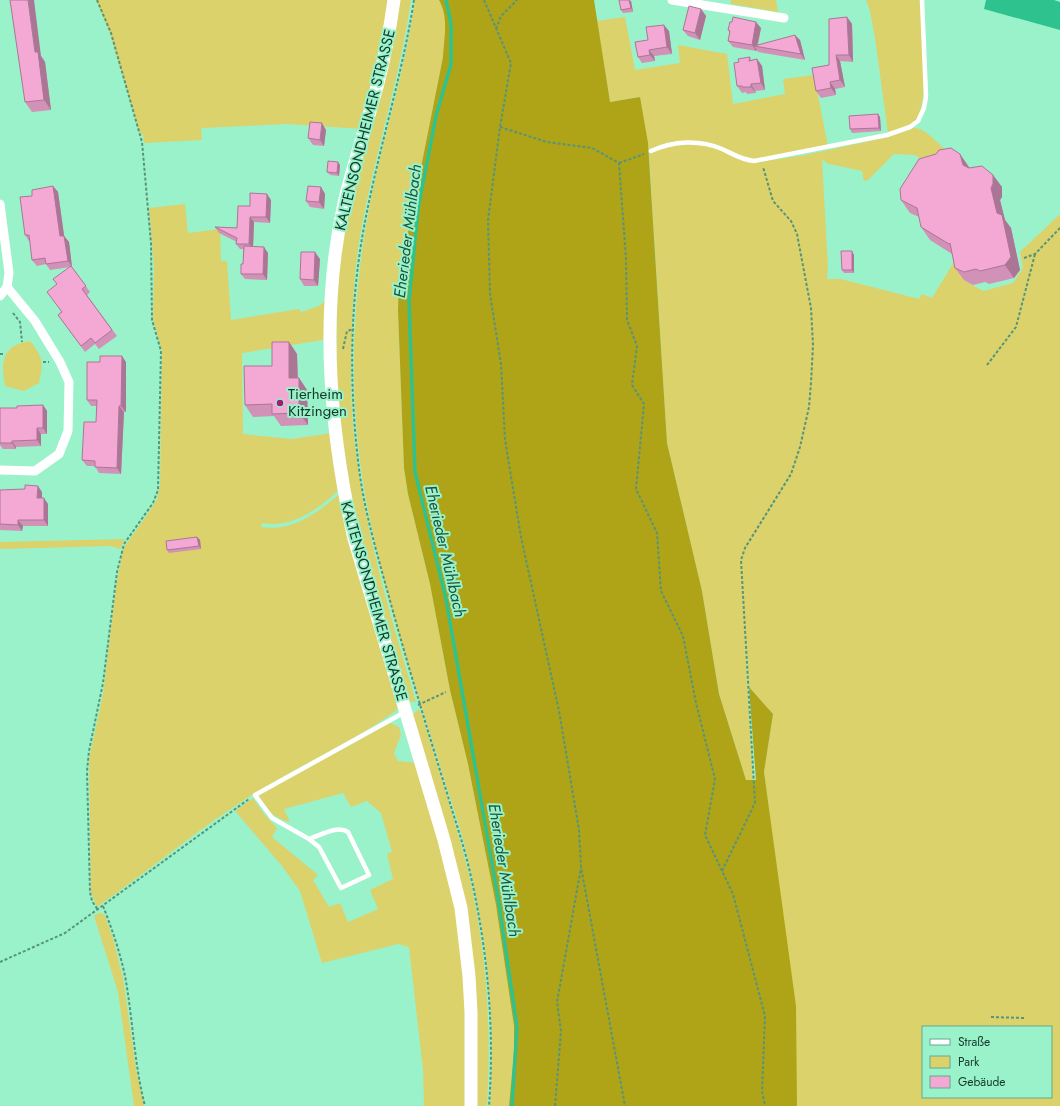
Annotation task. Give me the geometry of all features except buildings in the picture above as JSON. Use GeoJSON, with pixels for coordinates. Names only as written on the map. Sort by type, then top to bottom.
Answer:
{"type":"FeatureCollection","features":[{"type":"Feature","properties":{"kind":"main road","name":"KALTENSONDHEIMER STRASSE"},"geometry":{"type":"LineString","coordinates":[[394,0],[378,82],[343,208],[334,283],[332,371],[338,450],[348,514],[359,557],[444,840],[461,908],[467,955],[471,1012],[471,1106]]}},
{"type":"Feature","properties":{"kind":"street"},"geometry":{"type":"LineString","coordinates":[[672,0],[784,18]]}},
{"type":"Feature","properties":{"kind":"street"},"geometry":{"type":"LineString","coordinates":[[0,204],[9,273],[7,287],[0,296]]}},
{"type":"Feature","properties":{"kind":"street"},"geometry":{"type":"LineString","coordinates":[[0,470],[35,470],[59,454],[68,431],[69,382],[60,362],[35,321],[7,287]]}},
{"type":"Feature","properties":{"kind":"lane"},"geometry":{"type":"LineString","coordinates":[[651,151],[671,144],[698,143],[711,145],[749,160],[761,160],[887,134],[910,127],[918,121],[924,108],[926,96],[922,0]]}},
{"type":"Feature","properties":{"kind":"lane"},"geometry":{"type":"LineString","coordinates":[[310,839],[336,829],[344,829],[348,832],[369,875],[341,888],[319,847],[310,839],[272,818],[255,795],[405,712]]}},
{"type":"Feature","properties":{"kind":"path"},"geometry":{"type":"LineString","coordinates":[[97,0],[111,34],[142,137],[151,244],[152,320],[161,351],[158,490],[153,503],[127,539],[122,550],[115,587],[102,689],[87,771],[90,892],[92,901],[98,910]]}},
{"type":"Feature","properties":{"kind":"path"},"geometry":{"type":"LineString","coordinates":[[414,0],[403,61],[371,193],[363,235],[357,279],[354,424],[360,477],[377,556],[419,704],[468,863],[482,930],[490,1017],[491,1076],[489,1106]]}},
{"type":"Feature","properties":{"kind":"path"},"geometry":{"type":"LineString","coordinates":[[484,0],[511,63],[500,126],[488,220],[490,294],[501,364],[505,440],[521,537],[559,711],[579,830],[581,867],[625,1106]]}},
{"type":"Feature","properties":{"kind":"path"},"geometry":{"type":"LineString","coordinates":[[496,29],[502,16],[517,0]]}},
{"type":"Feature","properties":{"kind":"path"},"geometry":{"type":"LineString","coordinates":[[500,126],[546,142],[592,148],[619,163],[651,151]]}},
{"type":"Feature","properties":{"kind":"path"},"geometry":{"type":"LineString","coordinates":[[722,871],[755,803],[741,560],[745,548],[791,474],[800,447],[809,407],[811,383],[813,344],[811,308],[797,234],[791,221],[773,201],[761,160]]}},
{"type":"Feature","properties":{"kind":"path"},"geometry":{"type":"LineString","coordinates":[[619,163],[626,259],[627,320],[637,346],[632,385],[644,404],[636,488],[657,532],[661,591],[683,636],[696,703],[715,779],[705,836],[733,894],[765,1016],[762,1092],[765,1106]]}},
{"type":"Feature","properties":{"kind":"path"},"geometry":{"type":"LineString","coordinates":[[1024,258],[1035,254],[1060,228]]}},
{"type":"Feature","properties":{"kind":"path"},"geometry":{"type":"LineString","coordinates":[[987,365],[1016,327],[1035,254]]}},
{"type":"Feature","properties":{"kind":"path"},"geometry":{"type":"LineString","coordinates":[[12,311],[20,322],[22,342]]}},
{"type":"Feature","properties":{"kind":"path"},"geometry":{"type":"LineString","coordinates":[[405,712],[446,692]]}},
{"type":"Feature","properties":{"kind":"path"},"geometry":{"type":"LineString","coordinates":[[0,962],[65,933],[255,795]]}},
{"type":"Feature","properties":{"kind":"path"},"geometry":{"type":"LineString","coordinates":[[555,1106],[561,1031],[557,1002],[581,867]]}},
{"type":"Feature","properties":{"kind":"path"},"geometry":{"type":"LineString","coordinates":[[103,906],[116,941],[125,977],[138,1069],[145,1106]]}},
{"type":"Feature","properties":{"kind":"path"},"geometry":{"type":"LineString","coordinates":[[991,1017],[1025,1018]]}},
{"type":"Feature","properties":{"kind":"green space"},"geometry":{"type":"Polygon","coordinates":[[[96,0],[392,0],[362,129],[287,124],[201,128],[202,140],[144,143],[143,134],[140,134],[110,34],[96,0]]]}},
{"type":"Feature","properties":{"kind":"green space"},"geometry":{"type":"Polygon","coordinates":[[[397,0],[411,0],[406,31],[370,186],[358,249],[353,298],[351,389],[357,460],[369,530],[386,599],[416,702],[408,701],[358,539],[336,402],[337,279],[352,184],[397,0]]]}},
{"type":"Feature","properties":{"kind":"green space"},"geometry":{"type":"Polygon","coordinates":[[[415,0],[439,0],[444,10],[446,26],[443,57],[399,278],[398,310],[404,468],[408,494],[430,584],[450,690],[468,764],[496,905],[514,1026],[514,1052],[509,1106],[490,1106],[492,1045],[489,984],[486,954],[476,894],[461,833],[387,592],[369,515],[362,476],[355,406],[355,334],[360,263],[377,170],[401,73],[415,0]]]}},
{"type":"Feature","properties":{"kind":"green space"},"geometry":{"type":"Polygon","coordinates":[[[731,0],[776,0],[778,12],[731,4],[731,0]]]}},
{"type":"Feature","properties":{"kind":"green space"},"geometry":{"type":"Polygon","coordinates":[[[866,0],[920,0],[924,65],[923,101],[919,114],[914,123],[905,128],[888,133],[875,38],[870,11],[866,0]]]}},
{"type":"Feature","properties":{"kind":"green space"},"geometry":{"type":"Polygon","coordinates":[[[625,17],[635,70],[680,63],[678,45],[727,54],[733,104],[785,94],[783,79],[814,75],[828,146],[755,159],[740,156],[712,144],[660,145],[649,151],[639,97],[610,102],[597,21],[625,17]]]}},
{"type":"Feature","properties":{"kind":"green space"},"geometry":{"type":"Polygon","coordinates":[[[913,128],[922,130],[931,136],[946,150],[924,161],[915,155],[894,154],[868,180],[864,181],[862,171],[829,164],[822,160],[828,266],[827,279],[841,279],[919,299],[922,294],[932,298],[957,257],[964,280],[983,291],[1013,283],[1023,268],[1020,252],[1060,214],[1060,1106],[797,1106],[783,918],[764,772],[773,714],[749,687],[744,628],[753,780],[746,780],[719,694],[702,591],[667,443],[649,153],[671,145],[698,144],[710,146],[759,162],[805,155],[888,137],[913,128]]]}},
{"type":"Feature","properties":{"kind":"green space"},"geometry":{"type":"Polygon","coordinates":[[[185,204],[188,233],[220,229],[221,261],[227,261],[231,320],[299,309],[301,312],[319,306],[330,297],[329,339],[242,353],[243,434],[291,439],[332,433],[341,488],[324,503],[295,520],[273,524],[262,523],[261,527],[273,528],[284,526],[305,519],[324,507],[342,492],[397,702],[397,710],[345,743],[273,782],[235,806],[97,907],[91,892],[89,760],[103,694],[116,586],[123,549],[157,499],[160,485],[162,351],[153,320],[154,266],[149,208],[185,204]]]}},
{"type":"Feature","properties":{"kind":"green space"},"geometry":{"type":"Polygon","coordinates":[[[30,341],[40,356],[42,365],[39,383],[24,391],[5,386],[3,369],[6,355],[14,346],[30,341]]]}},
{"type":"Feature","properties":{"kind":"green space"},"geometry":{"type":"Polygon","coordinates":[[[125,539],[120,549],[111,546],[0,549],[0,542],[125,539]]]}},
{"type":"Feature","properties":{"kind":"green space"},"geometry":{"type":"Polygon","coordinates":[[[419,709],[445,789],[473,893],[483,953],[488,1014],[489,1045],[487,1106],[473,1106],[471,976],[412,715],[419,709]]]}},
{"type":"Feature","properties":{"kind":"green space"},"geometry":{"type":"Polygon","coordinates":[[[390,723],[399,727],[401,735],[394,753],[398,761],[417,763],[442,840],[464,943],[468,1106],[424,1106],[423,1070],[409,947],[398,944],[322,963],[300,891],[282,866],[235,811],[253,798],[264,814],[277,828],[272,837],[318,875],[313,880],[329,907],[340,903],[348,922],[378,909],[370,890],[393,879],[387,854],[392,852],[381,813],[367,801],[351,807],[343,793],[284,809],[290,822],[279,818],[271,812],[264,805],[258,795],[390,723]]]}},
{"type":"Feature","properties":{"kind":"green space"},"geometry":{"type":"Polygon","coordinates":[[[99,913],[104,914],[107,921],[123,978],[136,1069],[144,1106],[134,1106],[118,992],[94,916],[99,913]]]}},
{"type":"Feature","properties":{"kind":"shaded area"},"geometry":{"type":"Polygon","coordinates":[[[439,0],[594,0],[610,102],[640,97],[648,143],[667,443],[702,591],[719,694],[746,780],[756,780],[749,687],[773,714],[764,772],[796,1006],[797,1106],[509,1106],[514,1052],[514,1026],[496,905],[468,764],[450,690],[430,584],[408,494],[404,468],[398,310],[399,278],[443,57],[445,21],[439,0]]]}},
{"type":"Feature","properties":{"kind":"shaded area"},"geometry":{"type":"Polygon","coordinates":[[[986,0],[1054,0],[1060,2],[1060,30],[984,9],[986,0]]]}},
{"type":"Feature","properties":{"kind":"waterway","name":"Eherieder Mühlbach"},"geometry":{"type":"LineString","coordinates":[[446,0],[451,24],[451,64],[436,116],[418,209],[409,301],[415,472],[446,599],[499,904],[517,1027],[512,1106]]}},
{"type":"Feature","properties":{"kind":"place","name":"Tierheim Kitzingen"},"geometry":{"type":"Point","coordinates":[280,403]}}]}
